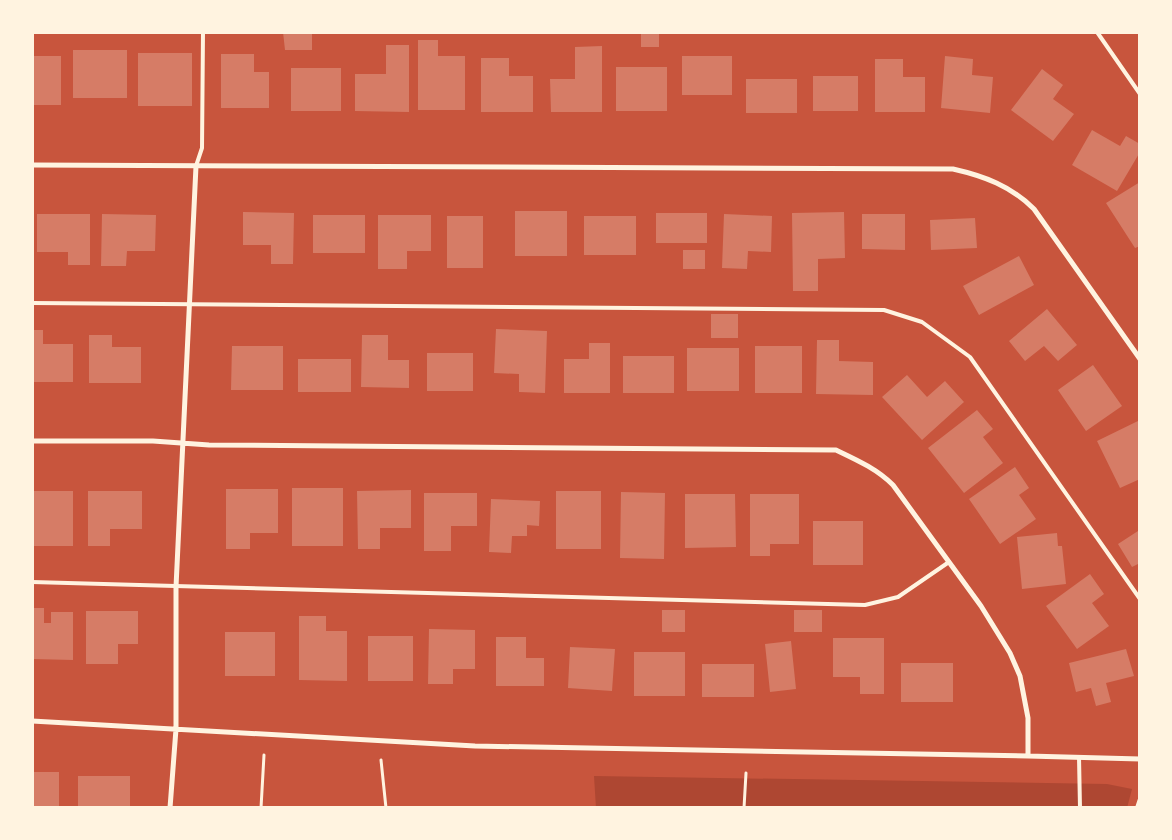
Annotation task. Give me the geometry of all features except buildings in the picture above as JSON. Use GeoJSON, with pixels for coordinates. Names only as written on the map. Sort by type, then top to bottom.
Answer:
{"type":"FeatureCollection","features":[{"type":"Feature","properties":{"kind":"street"},"geometry":{"type":"LineString","coordinates":[[32,165],[828,170],[953,169],[996,181],[1023,198],[1034,209],[1140,359]]}},
{"type":"Feature","properties":{"kind":"street"},"geometry":{"type":"LineString","coordinates":[[170,808],[176,729],[176,587],[196,166]]}},
{"type":"Feature","properties":{"kind":"street"},"geometry":{"type":"LineString","coordinates":[[32,441],[836,450],[884,476],[893,485],[981,606],[1010,653],[1020,676],[1028,718],[1028,756]]}},
{"type":"Feature","properties":{"kind":"street"},"geometry":{"type":"LineString","coordinates":[[32,721],[475,746],[1079,757],[1140,760]]}},
{"type":"Feature","properties":{"kind":"lane"},"geometry":{"type":"LineString","coordinates":[[196,166],[202,148],[203,32]]}},
{"type":"Feature","properties":{"kind":"lane"},"geometry":{"type":"LineString","coordinates":[[1098,32],[1140,94]]}},
{"type":"Feature","properties":{"kind":"lane"},"geometry":{"type":"LineString","coordinates":[[32,303],[884,310],[922,322],[970,357],[1140,598]]}},
{"type":"Feature","properties":{"kind":"lane"},"geometry":{"type":"LineString","coordinates":[[32,582],[865,605],[898,597],[949,562]]}},
{"type":"Feature","properties":{"kind":"lane"},"geometry":{"type":"LineString","coordinates":[[1079,757],[1080,808]]}},
{"type":"Feature","properties":{"kind":"lane"},"geometry":{"type":"LineString","coordinates":[[1137,808],[1140,799]]}},
{"type":"Feature","properties":{"kind":"path"},"geometry":{"type":"LineString","coordinates":[[261,808],[264,755]]}},
{"type":"Feature","properties":{"kind":"path"},"geometry":{"type":"LineString","coordinates":[[381,760],[386,808]]}},
{"type":"Feature","properties":{"kind":"path"},"geometry":{"type":"LineString","coordinates":[[744,808],[746,773]]}},
{"type":"Feature","properties":{"kind":"shaded area"},"geometry":{"type":"Polygon","coordinates":[[[594,776],[1107,784],[1132,789],[1127,808],[596,808],[594,776]]]}}]}
